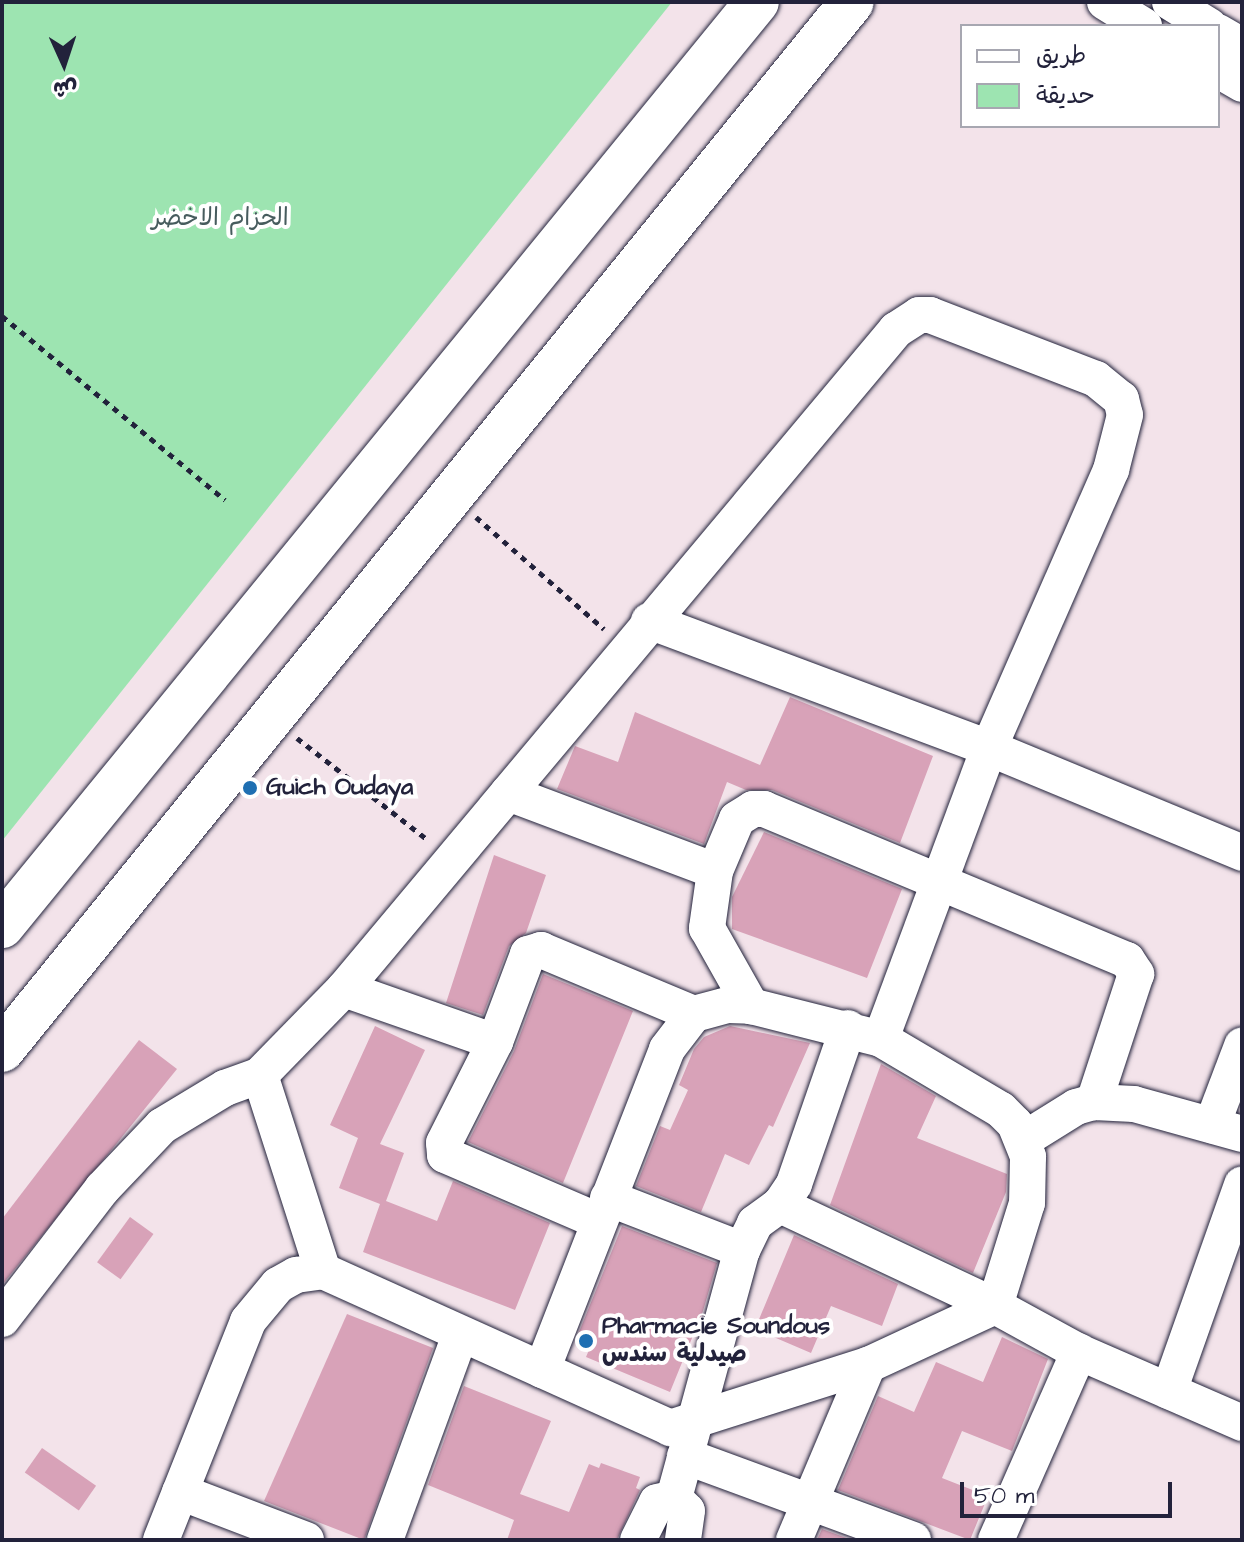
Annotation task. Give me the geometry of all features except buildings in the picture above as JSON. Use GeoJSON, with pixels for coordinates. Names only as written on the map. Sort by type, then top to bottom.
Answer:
{"type":"FeatureCollection","features":[{"type":"Feature","properties":{"kind":"main road"},"geometry":{"type":"LineString","coordinates":[[2,926],[757,2]]}},
{"type":"Feature","properties":{"kind":"main road"},"geometry":{"type":"LineString","coordinates":[[2,1050],[852,2]]}},
{"type":"Feature","properties":{"kind":"street"},"geometry":{"type":"LineString","coordinates":[[1105,2],[1141,24]]}},
{"type":"Feature","properties":{"kind":"street"},"geometry":{"type":"LineString","coordinates":[[1170,2],[1206,24]]}},
{"type":"Feature","properties":{"kind":"street"},"geometry":{"type":"LineString","coordinates":[[1220,33],[1242,46]]}},
{"type":"Feature","properties":{"kind":"street"},"geometry":{"type":"LineString","coordinates":[[1220,71],[1242,84]]}},
{"type":"Feature","properties":{"kind":"street"},"geometry":{"type":"LineString","coordinates":[[2,1319],[102,1189],[162,1126],[225,1088],[260,1075],[344,989],[626,648],[896,330],[919,315],[942,319],[1096,379],[1121,399],[1125,415],[1111,470],[989,748],[938,881],[794,1184],[780,1205],[755,1223],[742,1250],[674,1498]]}},
{"type":"Feature","properties":{"kind":"street"},"geometry":{"type":"LineString","coordinates":[[649,621],[989,748],[1242,853]]}},
{"type":"Feature","properties":{"kind":"street"},"geometry":{"type":"LineString","coordinates":[[508,793],[715,871]]}},
{"type":"Feature","properties":{"kind":"street"},"geometry":{"type":"LineString","coordinates":[[751,1006],[707,928],[715,871],[737,819],[753,809],[764,809],[1127,960],[1136,974],[1094,1102]]}},
{"type":"Feature","properties":{"kind":"street"},"geometry":{"type":"LineString","coordinates":[[694,1014],[541,950],[528,954],[495,1042],[444,1143],[445,1155],[603,1210],[742,1250]]}},
{"type":"Feature","properties":{"kind":"street"},"geometry":{"type":"LineString","coordinates":[[344,989],[495,1042]]}},
{"type":"Feature","properties":{"kind":"street"},"geometry":{"type":"LineString","coordinates":[[161,1540],[248,1321],[278,1285],[296,1275],[323,1271],[670,1428],[868,1365],[995,1306],[1030,1186],[1023,1140],[1001,1110],[864,1034],[751,1006],[728,1005],[694,1014],[667,1049],[542,1370]]}},
{"type":"Feature","properties":{"kind":"street"},"geometry":{"type":"LineString","coordinates":[[1023,1140],[1076,1107],[1094,1102],[1134,1104],[1227,1130],[1242,1046]]}},
{"type":"Feature","properties":{"kind":"street"},"geometry":{"type":"LineString","coordinates":[[260,1075],[323,1271]]}},
{"type":"Feature","properties":{"kind":"street"},"geometry":{"type":"LineString","coordinates":[[1169,1391],[1242,1185]]}},
{"type":"Feature","properties":{"kind":"street"},"geometry":{"type":"LineString","coordinates":[[780,1205],[995,1306],[1079,1352],[1242,1423]]}},
{"type":"Feature","properties":{"kind":"street"},"geometry":{"type":"LineString","coordinates":[[385,1540],[460,1335]]}},
{"type":"Feature","properties":{"kind":"street"},"geometry":{"type":"LineString","coordinates":[[996,1540],[1079,1352]]}},
{"type":"Feature","properties":{"kind":"street"},"geometry":{"type":"LineString","coordinates":[[794,1540],[868,1365]]}},
{"type":"Feature","properties":{"kind":"street"},"geometry":{"type":"LineString","coordinates":[[685,1456],[810,1499],[913,1540]]}},
{"type":"Feature","properties":{"kind":"street"},"geometry":{"type":"LineString","coordinates":[[180,1492],[306,1540]]}},
{"type":"Feature","properties":{"kind":"street"},"geometry":{"type":"LineString","coordinates":[[638,1540],[657,1502],[674,1498]]}},
{"type":"Feature","properties":{"kind":"street"},"geometry":{"type":"LineString","coordinates":[[674,1498],[687,1511],[683,1540]]}},
{"type":"Feature","properties":{"kind":"path"},"geometry":{"type":"LineString","coordinates":[[2,316],[225,500]]}},
{"type":"Feature","properties":{"kind":"path"},"geometry":{"type":"LineString","coordinates":[[452,496],[626,648]]}},
{"type":"Feature","properties":{"kind":"path"},"geometry":{"type":"LineString","coordinates":[[271,718],[451,857]]}},
{"type":"Feature","properties":{"kind":"green space","name":"الحزام الاخضر"},"geometry":{"type":"Polygon","coordinates":[[[2,2],[672,2],[2,841],[2,2]]]}},
{"type":"Feature","properties":{"kind":"place","name":"Guich Oudaya"},"geometry":{"type":"Point","coordinates":[250,788]}},
{"type":"Feature","properties":{"kind":"place","name":"Pharmacie Soundous صيدلية سندس"},"geometry":{"type":"Point","coordinates":[586,1341]}}]}
